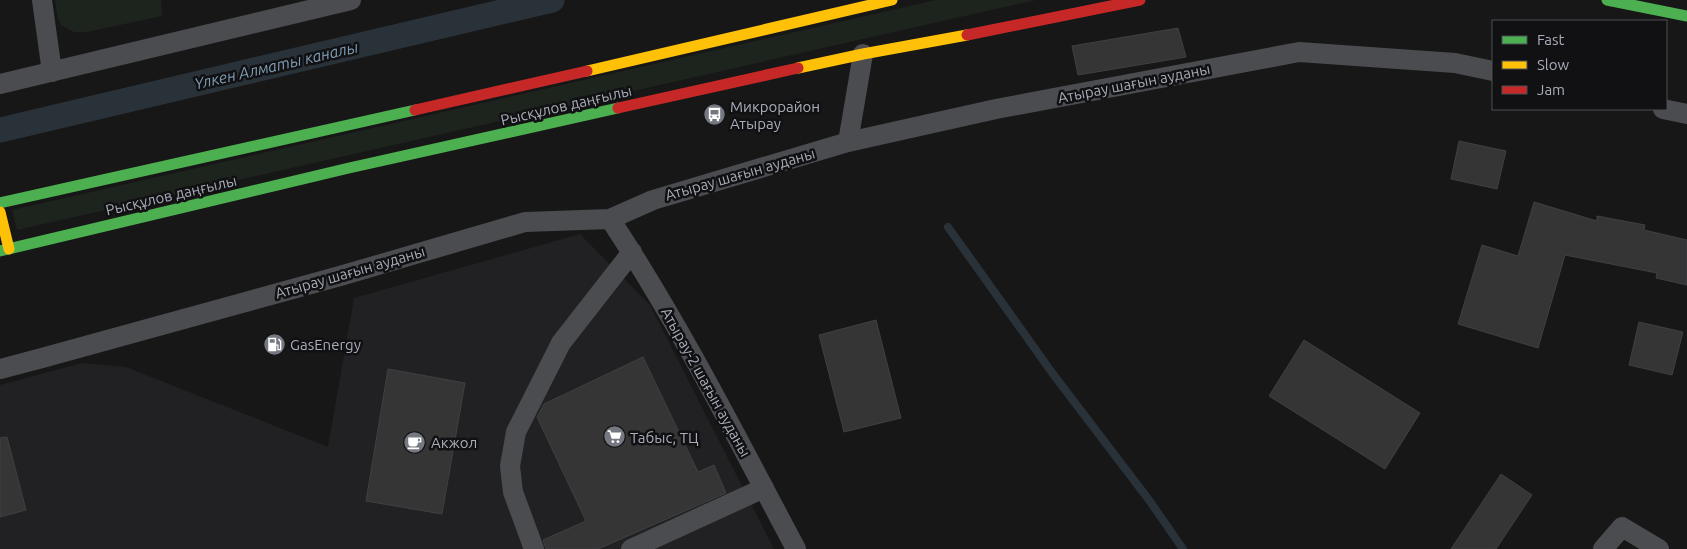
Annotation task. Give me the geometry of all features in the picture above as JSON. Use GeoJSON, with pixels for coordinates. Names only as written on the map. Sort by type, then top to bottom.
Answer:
{"type":"FeatureCollection","features":[{"type":"Feature","properties":{"kind":"main road","name":"Рысқұлов даңғылы"},"geometry":{"type":"LineString","coordinates":[[0,203],[550,80],[892,0]]}},
{"type":"Feature","properties":{"kind":"main road","name":"Рысқұлов даңғылы"},"geometry":{"type":"LineString","coordinates":[[5,250],[349,168],[863,54],[1140,0]]}},
{"type":"Feature","properties":{"kind":"main road"},"geometry":{"type":"LineString","coordinates":[[1607,0],[1687,16]]}},
{"type":"Feature","properties":{"kind":"main road"},"geometry":{"type":"LineString","coordinates":[[0,212],[5,250]]}},
{"type":"Feature","properties":{"kind":"street"},"geometry":{"type":"LineString","coordinates":[[42,0],[52,72]]}},
{"type":"Feature","properties":{"kind":"street"},"geometry":{"type":"LineString","coordinates":[[0,84],[351,0]]}},
{"type":"Feature","properties":{"kind":"street","name":"Атырау шағын ауданы"},"geometry":{"type":"LineString","coordinates":[[0,369],[340,276],[525,222],[610,219],[653,200],[848,142],[996,109],[1299,52],[1455,63],[1492,71]]}},
{"type":"Feature","properties":{"kind":"street"},"geometry":{"type":"LineString","coordinates":[[848,142],[863,54]]}},
{"type":"Feature","properties":{"kind":"street"},"geometry":{"type":"LineString","coordinates":[[1667,110],[1687,114]]}},
{"type":"Feature","properties":{"kind":"street","name":"Атырау-2 шағын ауданы"},"geometry":{"type":"LineString","coordinates":[[610,219],[632,252],[684,340],[796,549]]}},
{"type":"Feature","properties":{"kind":"street"},"geometry":{"type":"LineString","coordinates":[[534,549],[513,492],[510,466],[516,432],[561,343],[632,252]]}},
{"type":"Feature","properties":{"kind":"street"},"geometry":{"type":"LineString","coordinates":[[630,549],[764,488]]}},
{"type":"Feature","properties":{"kind":"street"},"geometry":{"type":"LineString","coordinates":[[1604,549],[1622,527],[1659,549]]}},
{"type":"Feature","properties":{"kind":"shaded area"},"geometry":{"type":"Polygon","coordinates":[[[55,0],[161,0],[162,16],[87,32],[74,32],[61,25],[57,15],[55,0]]]}},
{"type":"Feature","properties":{"kind":"shaded area"},"geometry":{"type":"Polygon","coordinates":[[[936,0],[1036,0],[17,230],[12,210],[936,0]]]}},
{"type":"Feature","properties":{"kind":"shaded area"},"geometry":{"type":"Polygon","coordinates":[[[580,234],[650,305],[774,549],[0,549],[0,385],[82,363],[126,367],[328,447],[354,298],[580,234]]]}},
{"type":"Feature","properties":{"kind":"building"},"geometry":{"type":"Polygon","coordinates":[[[1178,28],[1186,57],[1078,75],[1072,46],[1178,28]]]}},
{"type":"Feature","properties":{"kind":"building"},"geometry":{"type":"Polygon","coordinates":[[[1459,141],[1506,151],[1497,189],[1451,179],[1459,141]]]}},
{"type":"Feature","properties":{"kind":"building"},"geometry":{"type":"Polygon","coordinates":[[[1534,202],[1597,221],[1597,216],[1645,225],[1644,230],[1687,240],[1687,285],[1656,278],[1657,273],[1565,255],[1538,348],[1458,324],[1482,245],[1518,256],[1534,202]]]}},
{"type":"Feature","properties":{"kind":"building"},"geometry":{"type":"Polygon","coordinates":[[[876,320],[901,418],[844,432],[819,335],[876,320]]]}},
{"type":"Feature","properties":{"kind":"building"},"geometry":{"type":"Polygon","coordinates":[[[1639,322],[1683,332],[1672,375],[1629,365],[1639,322]]]}},
{"type":"Feature","properties":{"kind":"building"},"geometry":{"type":"Polygon","coordinates":[[[1304,340],[1420,413],[1385,469],[1269,396],[1304,340]]]}},
{"type":"Feature","properties":{"kind":"building","name":"Табыс, ТЦ"},"geometry":{"type":"Polygon","coordinates":[[[643,357],[698,472],[714,465],[726,493],[598,549],[546,549],[543,540],[586,521],[537,417],[544,404],[643,357]]]}},
{"type":"Feature","properties":{"kind":"building","name":"Акжол"},"geometry":{"type":"Polygon","coordinates":[[[388,369],[465,383],[442,514],[366,501],[388,369]]]}},
{"type":"Feature","properties":{"kind":"building"},"geometry":{"type":"Polygon","coordinates":[[[7,437],[26,510],[0,517],[0,438],[7,437]]]}},
{"type":"Feature","properties":{"kind":"building"},"geometry":{"type":"Polygon","coordinates":[[[1501,474],[1532,495],[1496,549],[1451,549],[1501,474]]]}},
{"type":"Feature","properties":{"kind":"waterway","name":"Үлкен Алматы каналы"},"geometry":{"type":"LineString","coordinates":[[0,130],[552,0]]}},
{"type":"Feature","properties":{"kind":"waterway"},"geometry":{"type":"LineString","coordinates":[[948,227],[1053,374],[1149,500],[1183,549]]}},
{"type":"Feature","properties":{"kind":"traffic: fast"},"geometry":{"type":"LineString","coordinates":[[1607,0],[1687,16]]}},
{"type":"Feature","properties":{"kind":"traffic: fast"},"geometry":{"type":"LineString","coordinates":[[0,251],[349,168],[618,108]]}},
{"type":"Feature","properties":{"kind":"traffic: fast"},"geometry":{"type":"LineString","coordinates":[[0,203],[415,110]]}},
{"type":"Feature","properties":{"kind":"traffic: slow"},"geometry":{"type":"LineString","coordinates":[[587,71],[892,0]]}},
{"type":"Feature","properties":{"kind":"traffic: slow"},"geometry":{"type":"LineString","coordinates":[[798,68],[967,35]]}},
{"type":"Feature","properties":{"kind":"traffic: slow"},"geometry":{"type":"LineString","coordinates":[[0,212],[9,249]]}},
{"type":"Feature","properties":{"kind":"traffic: jam"},"geometry":{"type":"LineString","coordinates":[[967,35],[1140,0]]}},
{"type":"Feature","properties":{"kind":"traffic: jam"},"geometry":{"type":"LineString","coordinates":[[618,108],[798,68]]}},
{"type":"Feature","properties":{"kind":"traffic: jam"},"geometry":{"type":"LineString","coordinates":[[415,110],[587,71]]}},
{"type":"Feature","properties":{"kind":"place","name":"Микрорайон Атырау"},"geometry":{"type":"Point","coordinates":[714,115]}},
{"type":"Feature","properties":{"kind":"place","name":"GasEnergy"},"geometry":{"type":"Point","coordinates":[274,344]}},
{"type":"Feature","properties":{"kind":"place","name":"Табыс, ТЦ"},"geometry":{"type":"Point","coordinates":[614,437]}},
{"type":"Feature","properties":{"kind":"place","name":"Акжол"},"geometry":{"type":"Point","coordinates":[415,442]}}]}
